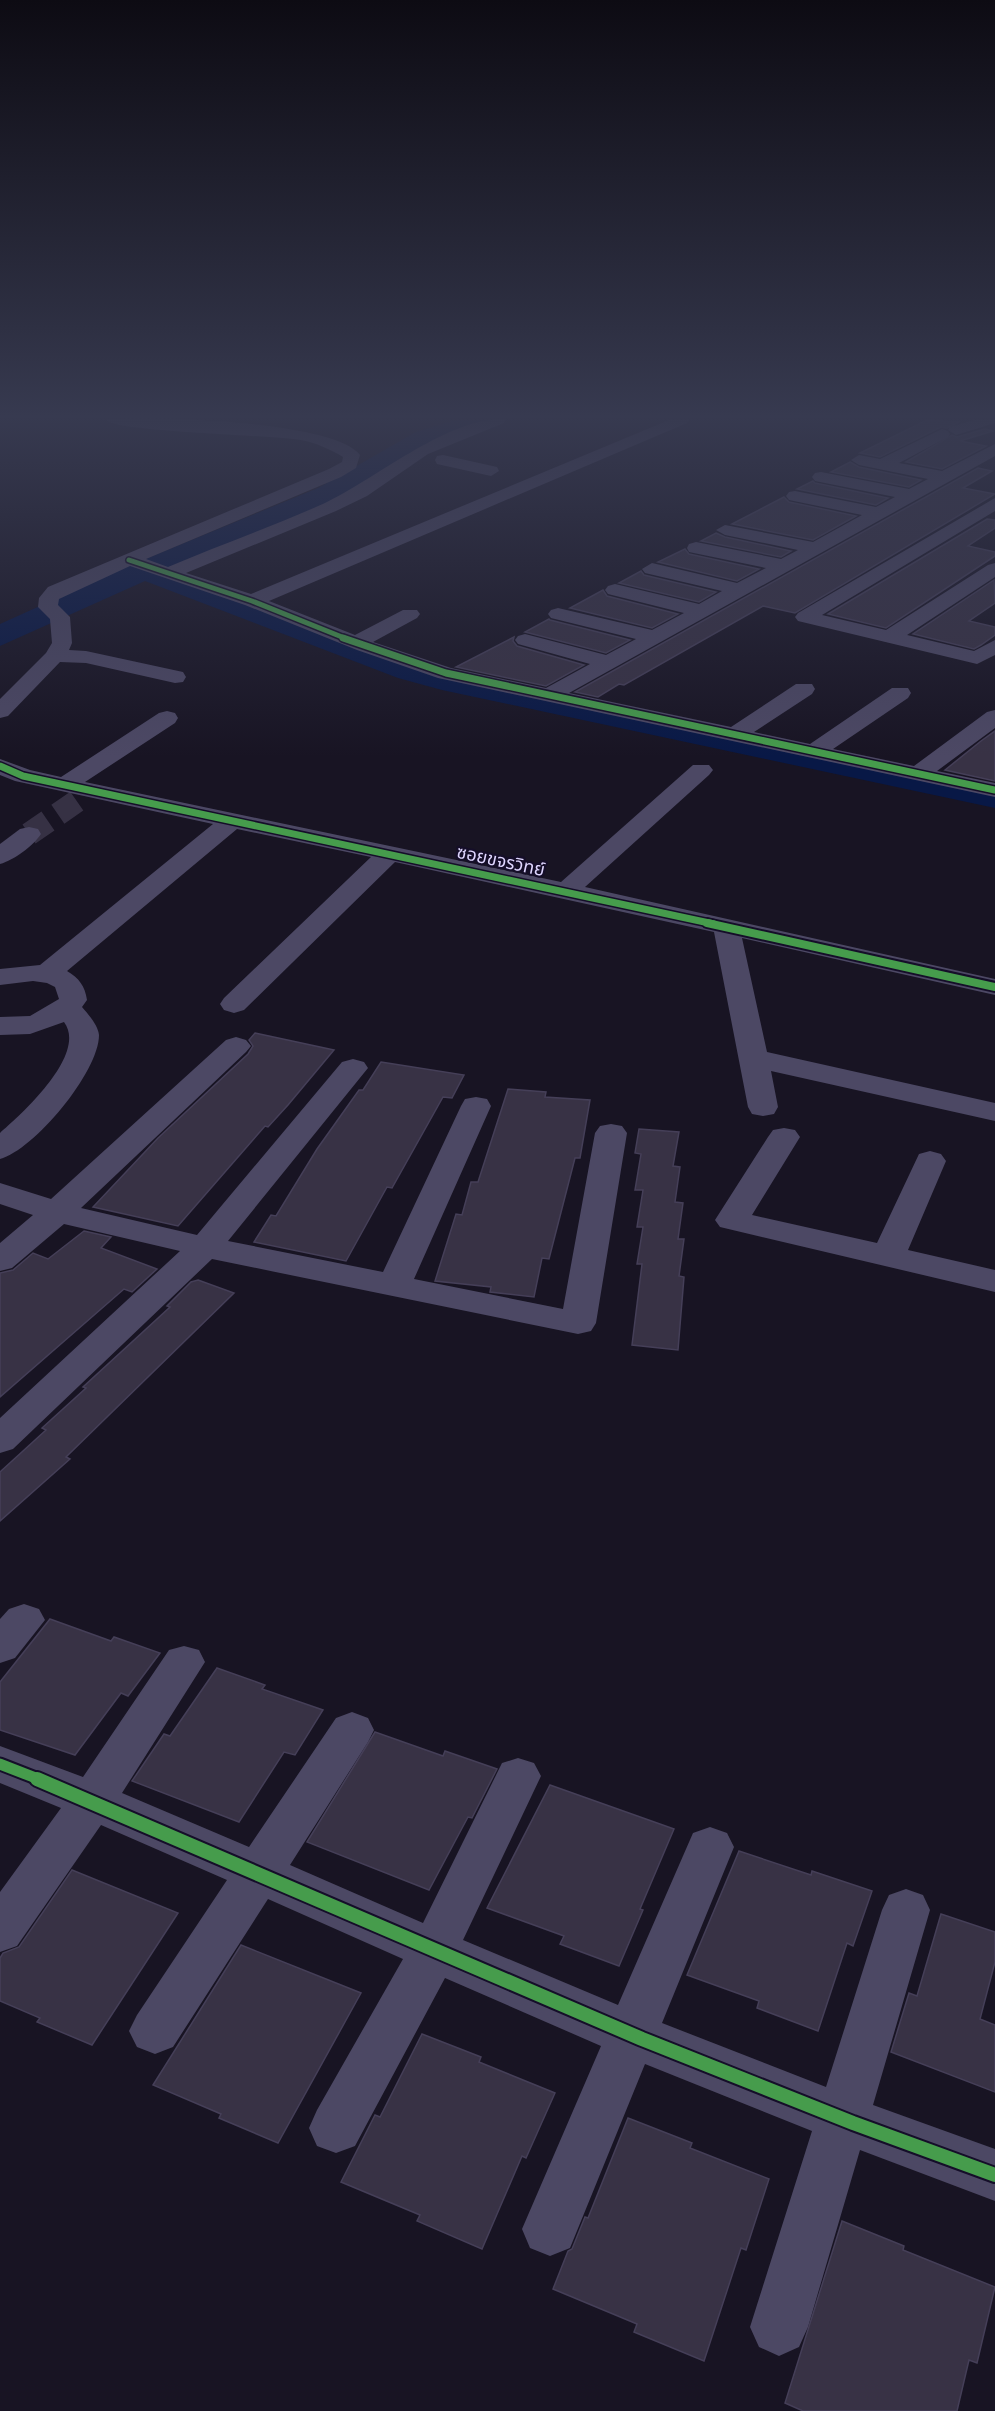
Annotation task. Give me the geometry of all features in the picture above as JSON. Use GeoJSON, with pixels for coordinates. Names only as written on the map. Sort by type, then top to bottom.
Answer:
{"type":"FeatureCollection","features":[{"type":"Feature","properties":{"kind":"street"},"geometry":{"type":"LineString","coordinates":[[0,711],[55,656],[62,643],[49,598],[55,591],[134,562],[201,533]]}},
{"type":"Feature","properties":{"kind":"street"},"geometry":{"type":"LineString","coordinates":[[169,573],[263,533]]}},
{"type":"Feature","properties":{"kind":"street"},"geometry":{"type":"LineString","coordinates":[[252,602],[416,533]]}},
{"type":"Feature","properties":{"kind":"street"},"geometry":{"type":"LineString","coordinates":[[738,533],[817,548]]}},
{"type":"Feature","properties":{"kind":"street"},"geometry":{"type":"LineString","coordinates":[[836,533],[843,534]]}},
{"type":"Feature","properties":{"kind":"street"},"geometry":{"type":"LineString","coordinates":[[946,533],[805,617],[977,658],[995,646]]}},
{"type":"Feature","properties":{"kind":"street"},"geometry":{"type":"LineString","coordinates":[[547,696],[843,534]]}},
{"type":"Feature","properties":{"kind":"street"},"geometry":{"type":"LineString","coordinates":[[696,548],[785,566]]}},
{"type":"Feature","properties":{"kind":"street"},"geometry":{"type":"LineString","coordinates":[[134,562],[252,602],[356,643],[446,673],[995,790]]}},
{"type":"Feature","properties":{"kind":"street"},"geometry":{"type":"LineString","coordinates":[[652,569],[742,590]]}},
{"type":"Feature","properties":{"kind":"street"},"geometry":{"type":"LineString","coordinates":[[890,637],[995,569]]}},
{"type":"Feature","properties":{"kind":"street"},"geometry":{"type":"LineString","coordinates":[[615,590],[702,612]]}},
{"type":"Feature","properties":{"kind":"street"},"geometry":{"type":"LineString","coordinates":[[356,643],[410,614]]}},
{"type":"Feature","properties":{"kind":"street"},"geometry":{"type":"LineString","coordinates":[[558,614],[655,637]]}},
{"type":"Feature","properties":{"kind":"street"},"geometry":{"type":"LineString","coordinates":[[525,640],[608,662]]}},
{"type":"Feature","properties":{"kind":"street"},"geometry":{"type":"LineString","coordinates":[[55,656],[86,657],[175,677]]}},
{"type":"Feature","properties":{"kind":"street"},"geometry":{"type":"LineString","coordinates":[[32,680],[70,678],[109,663]]}},
{"type":"Feature","properties":{"kind":"street"},"geometry":{"type":"LineString","coordinates":[[734,735],[804,689]]}},
{"type":"Feature","properties":{"kind":"street"},"geometry":{"type":"LineString","coordinates":[[813,752],[900,693]]}},
{"type":"Feature","properties":{"kind":"street"},"geometry":{"type":"LineString","coordinates":[[78,792],[167,718]]}},
{"type":"Feature","properties":{"kind":"street"},"geometry":{"type":"LineString","coordinates":[[860,721],[894,728]]}},
{"type":"Feature","properties":{"kind":"street"},"geometry":{"type":"LineString","coordinates":[[919,773],[989,727]]}},
{"type":"Feature","properties":{"kind":"street","name":"ซอยขจรวิทย์"},"geometry":{"type":"LineString","coordinates":[[0,766],[23,776],[78,792],[232,820],[390,853],[995,987]]}},
{"type":"Feature","properties":{"kind":"street"},"geometry":{"type":"LineString","coordinates":[[566,891],[700,770]]}},
{"type":"Feature","properties":{"kind":"street"},"geometry":{"type":"LineString","coordinates":[[46,974],[232,820]]}},
{"type":"Feature","properties":{"kind":"street"},"geometry":{"type":"LineString","coordinates":[[0,856],[29,834]]}},
{"type":"Feature","properties":{"kind":"street"},"geometry":{"type":"LineString","coordinates":[[234,1004],[390,853]]}},
{"type":"Feature","properties":{"kind":"street"},"geometry":{"type":"LineString","coordinates":[[726,927],[763,1107]]}},
{"type":"Feature","properties":{"kind":"street"},"geometry":{"type":"LineString","coordinates":[[0,977],[30,972],[46,974],[69,984],[74,991],[74,1000],[67,1008],[42,1022],[0,1026]]}},
{"type":"Feature","properties":{"kind":"street"},"geometry":{"type":"LineString","coordinates":[[0,1149],[45,1105],[76,1065],[83,1050],[84,1033],[67,1008]]}},
{"type":"Feature","properties":{"kind":"street"},"geometry":{"type":"LineString","coordinates":[[0,1261],[57,1212],[236,1046]]}},
{"type":"Feature","properties":{"kind":"street"},"geometry":{"type":"LineString","coordinates":[[753,1058],[995,1112]]}},
{"type":"Feature","properties":{"kind":"street"},"geometry":{"type":"LineString","coordinates":[[0,1440],[206,1246],[353,1068]]}},
{"type":"Feature","properties":{"kind":"street"},"geometry":{"type":"LineString","coordinates":[[394,1285],[476,1106]]}},
{"type":"Feature","properties":{"kind":"street"},"geometry":{"type":"LineString","coordinates":[[0,1192],[57,1212],[206,1246],[578,1323],[611,1133]]}},
{"type":"Feature","properties":{"kind":"street"},"geometry":{"type":"LineString","coordinates":[[784,1137],[732,1220],[995,1281]]}},
{"type":"Feature","properties":{"kind":"street"},"geometry":{"type":"LineString","coordinates":[[888,1256],[930,1161]]}},
{"type":"Feature","properties":{"kind":"street"},"geometry":{"type":"LineString","coordinates":[[0,1931],[93,1800],[183,1662]]}},
{"type":"Feature","properties":{"kind":"street"},"geometry":{"type":"LineString","coordinates":[[155,2031],[352,1730]]}},
{"type":"Feature","properties":{"kind":"street"},"geometry":{"type":"LineString","coordinates":[[0,1764],[93,1800],[434,1950],[840,2120],[995,2175]]}},
{"type":"Feature","properties":{"kind":"street"},"geometry":{"type":"LineString","coordinates":[[336,2128],[434,1950],[518,1776]]}},
{"type":"Feature","properties":{"kind":"street"},"geometry":{"type":"LineString","coordinates":[[550,2229],[710,1847]]}},
{"type":"Feature","properties":{"kind":"street"},"geometry":{"type":"LineString","coordinates":[[778,2327],[906,1910]]}},
{"type":"Feature","properties":{"kind":"building"},"geometry":{"type":"Polygon","coordinates":[[[716,533],[791,551],[781,557],[701,541],[716,533]]]}},
{"type":"Feature","properties":{"kind":"building"},"geometry":{"type":"Polygon","coordinates":[[[775,533],[826,533],[813,540],[775,533]]]}},
{"type":"Feature","properties":{"kind":"building"},"geometry":{"type":"Polygon","coordinates":[[[862,533],[930,533],[795,613],[763,606],[624,685],[619,684],[598,697],[575,692],[862,533]]]}},
{"type":"Feature","properties":{"kind":"building"},"geometry":{"type":"Polygon","coordinates":[[[964,533],[988,533],[968,546],[995,552],[995,556],[886,628],[828,614],[964,533]]]}},
{"type":"Feature","properties":{"kind":"building"},"geometry":{"type":"Polygon","coordinates":[[[685,549],[689,554],[759,569],[737,581],[658,562],[685,549]]]}},
{"type":"Feature","properties":{"kind":"building"},"geometry":{"type":"Polygon","coordinates":[[[641,571],[644,575],[716,592],[699,602],[619,583],[641,571]]]}},
{"type":"Feature","properties":{"kind":"building"},"geometry":{"type":"Polygon","coordinates":[[[994,580],[995,603],[969,621],[995,627],[995,635],[981,645],[974,649],[913,634],[994,580]]]}},
{"type":"Feature","properties":{"kind":"building"},"geometry":{"type":"Polygon","coordinates":[[[603,590],[607,596],[678,614],[652,628],[570,608],[603,590]]]}},
{"type":"Feature","properties":{"kind":"building"},"geometry":{"type":"Polygon","coordinates":[[[549,619],[630,640],[606,653],[525,632],[549,619]]]}},
{"type":"Feature","properties":{"kind":"building"},"geometry":{"type":"Polygon","coordinates":[[[514,637],[513,641],[517,646],[584,665],[546,686],[456,667],[514,637]]]}},
{"type":"Feature","properties":{"kind":"building"},"geometry":{"type":"Polygon","coordinates":[[[995,731],[995,781],[945,770],[981,741],[995,731]]]}},
{"type":"Feature","properties":{"kind":"building"},"geometry":{"type":"Polygon","coordinates":[[[255,1033],[334,1050],[288,1105],[268,1127],[265,1126],[178,1226],[93,1207],[158,1138],[248,1054],[253,1046],[249,1040],[255,1033]]]}},
{"type":"Feature","properties":{"kind":"building"},"geometry":{"type":"Polygon","coordinates":[[[381,1062],[464,1075],[452,1098],[443,1097],[392,1188],[387,1187],[346,1261],[254,1242],[271,1215],[276,1216],[317,1149],[359,1090],[363,1090],[381,1062]]]}},
{"type":"Feature","properties":{"kind":"building"},"geometry":{"type":"Polygon","coordinates":[[[508,1089],[546,1092],[545,1097],[590,1100],[580,1158],[575,1158],[549,1259],[542,1258],[534,1297],[490,1292],[491,1287],[435,1281],[456,1214],[462,1215],[471,1182],[478,1182],[508,1089]]]}},
{"type":"Feature","properties":{"kind":"building"},"geometry":{"type":"Polygon","coordinates":[[[639,1129],[679,1132],[673,1166],[680,1167],[675,1202],[683,1203],[678,1239],[684,1239],[679,1276],[684,1277],[678,1350],[632,1345],[642,1264],[637,1264],[643,1227],[637,1227],[643,1190],[635,1190],[641,1154],[635,1153],[639,1129]]]}},
{"type":"Feature","properties":{"kind":"building"},"geometry":{"type":"Polygon","coordinates":[[[84,1231],[111,1237],[101,1248],[157,1269],[132,1292],[124,1289],[0,1397],[0,1273],[13,1270],[33,1253],[48,1259],[84,1231]]]}},
{"type":"Feature","properties":{"kind":"building"},"geometry":{"type":"Polygon","coordinates":[[[198,1280],[234,1293],[66,1457],[70,1459],[0,1521],[0,1472],[46,1430],[42,1428],[86,1388],[83,1387],[170,1307],[167,1306],[191,1282],[198,1280]]]}},
{"type":"Feature","properties":{"kind":"building"},"geometry":{"type":"Polygon","coordinates":[[[50,1619],[111,1641],[114,1637],[160,1653],[128,1696],[121,1693],[75,1755],[0,1730],[0,1682],[50,1619]]]}},
{"type":"Feature","properties":{"kind":"building"},"geometry":{"type":"Polygon","coordinates":[[[217,1668],[265,1685],[262,1689],[323,1710],[295,1755],[284,1752],[239,1822],[132,1781],[164,1734],[170,1736],[217,1668]]]}},
{"type":"Feature","properties":{"kind":"building"},"geometry":{"type":"Polygon","coordinates":[[[375,1732],[443,1756],[445,1751],[497,1769],[472,1818],[468,1817],[429,1890],[307,1842],[375,1732]]]}},
{"type":"Feature","properties":{"kind":"building"},"geometry":{"type":"Polygon","coordinates":[[[550,1785],[674,1829],[619,1966],[560,1944],[564,1936],[487,1908],[550,1785]]]}},
{"type":"Feature","properties":{"kind":"building"},"geometry":{"type":"Polygon","coordinates":[[[739,1851],[811,1875],[812,1871],[872,1891],[853,1946],[847,1943],[818,2031],[757,2008],[759,2001],[687,1975],[739,1851]]]}},
{"type":"Feature","properties":{"kind":"building"},"geometry":{"type":"Polygon","coordinates":[[[72,1870],[178,1913],[92,2045],[37,2022],[40,2018],[0,2001],[0,1958],[3,1953],[19,1947],[72,1870]]]}},
{"type":"Feature","properties":{"kind":"building"},"geometry":{"type":"Polygon","coordinates":[[[941,1914],[995,1932],[995,1962],[980,2019],[995,2025],[995,2092],[891,2052],[909,1993],[917,1996],[941,1914]]]}},
{"type":"Feature","properties":{"kind":"building"},"geometry":{"type":"Polygon","coordinates":[[[241,1945],[361,1993],[278,2143],[219,2118],[221,2114],[153,2085],[241,1945]]]}},
{"type":"Feature","properties":{"kind":"building"},"geometry":{"type":"Polygon","coordinates":[[[422,2034],[481,2057],[479,2062],[555,2093],[526,2158],[522,2156],[482,2249],[417,2221],[420,2215],[341,2182],[375,2115],[380,2117],[422,2034]]]}},
{"type":"Feature","properties":{"kind":"building"},"geometry":{"type":"Polygon","coordinates":[[[628,2118],[692,2143],[690,2148],[769,2179],[746,2250],[741,2248],[704,2361],[634,2332],[637,2324],[553,2289],[568,2251],[572,2249],[585,2217],[588,2218],[628,2118]]]}},
{"type":"Feature","properties":{"kind":"building"},"geometry":{"type":"Polygon","coordinates":[[[842,2221],[904,2246],[903,2250],[995,2287],[977,2363],[969,2360],[957,2411],[803,2411],[785,2403],[842,2221]]]}},
{"type":"Feature","properties":{"kind":"waterway"},"geometry":{"type":"LineString","coordinates":[[144,570],[235,533]]}},
{"type":"Feature","properties":{"kind":"waterway"},"geometry":{"type":"LineString","coordinates":[[0,636],[144,570]]}},
{"type":"Feature","properties":{"kind":"waterway"},"geometry":{"type":"LineString","coordinates":[[144,570],[410,671],[454,683],[995,797]]}},
{"type":"Feature","properties":{"kind":"tunnel"},"geometry":{"type":"LineString","coordinates":[[29,834],[77,801]]}},
{"type":"Feature","properties":{"kind":"cycle path"},"geometry":{"type":"LineString","coordinates":[[129,560],[252,601],[364,646],[446,673],[995,790]]}},
{"type":"Feature","properties":{"kind":"cycle path"},"geometry":{"type":"LineString","coordinates":[[0,766],[23,776],[566,891],[995,987]]}},
{"type":"Feature","properties":{"kind":"cycle path"},"geometry":{"type":"LineString","coordinates":[[0,1764],[164,1831],[642,2039],[853,2123],[995,2175]]}}]}
